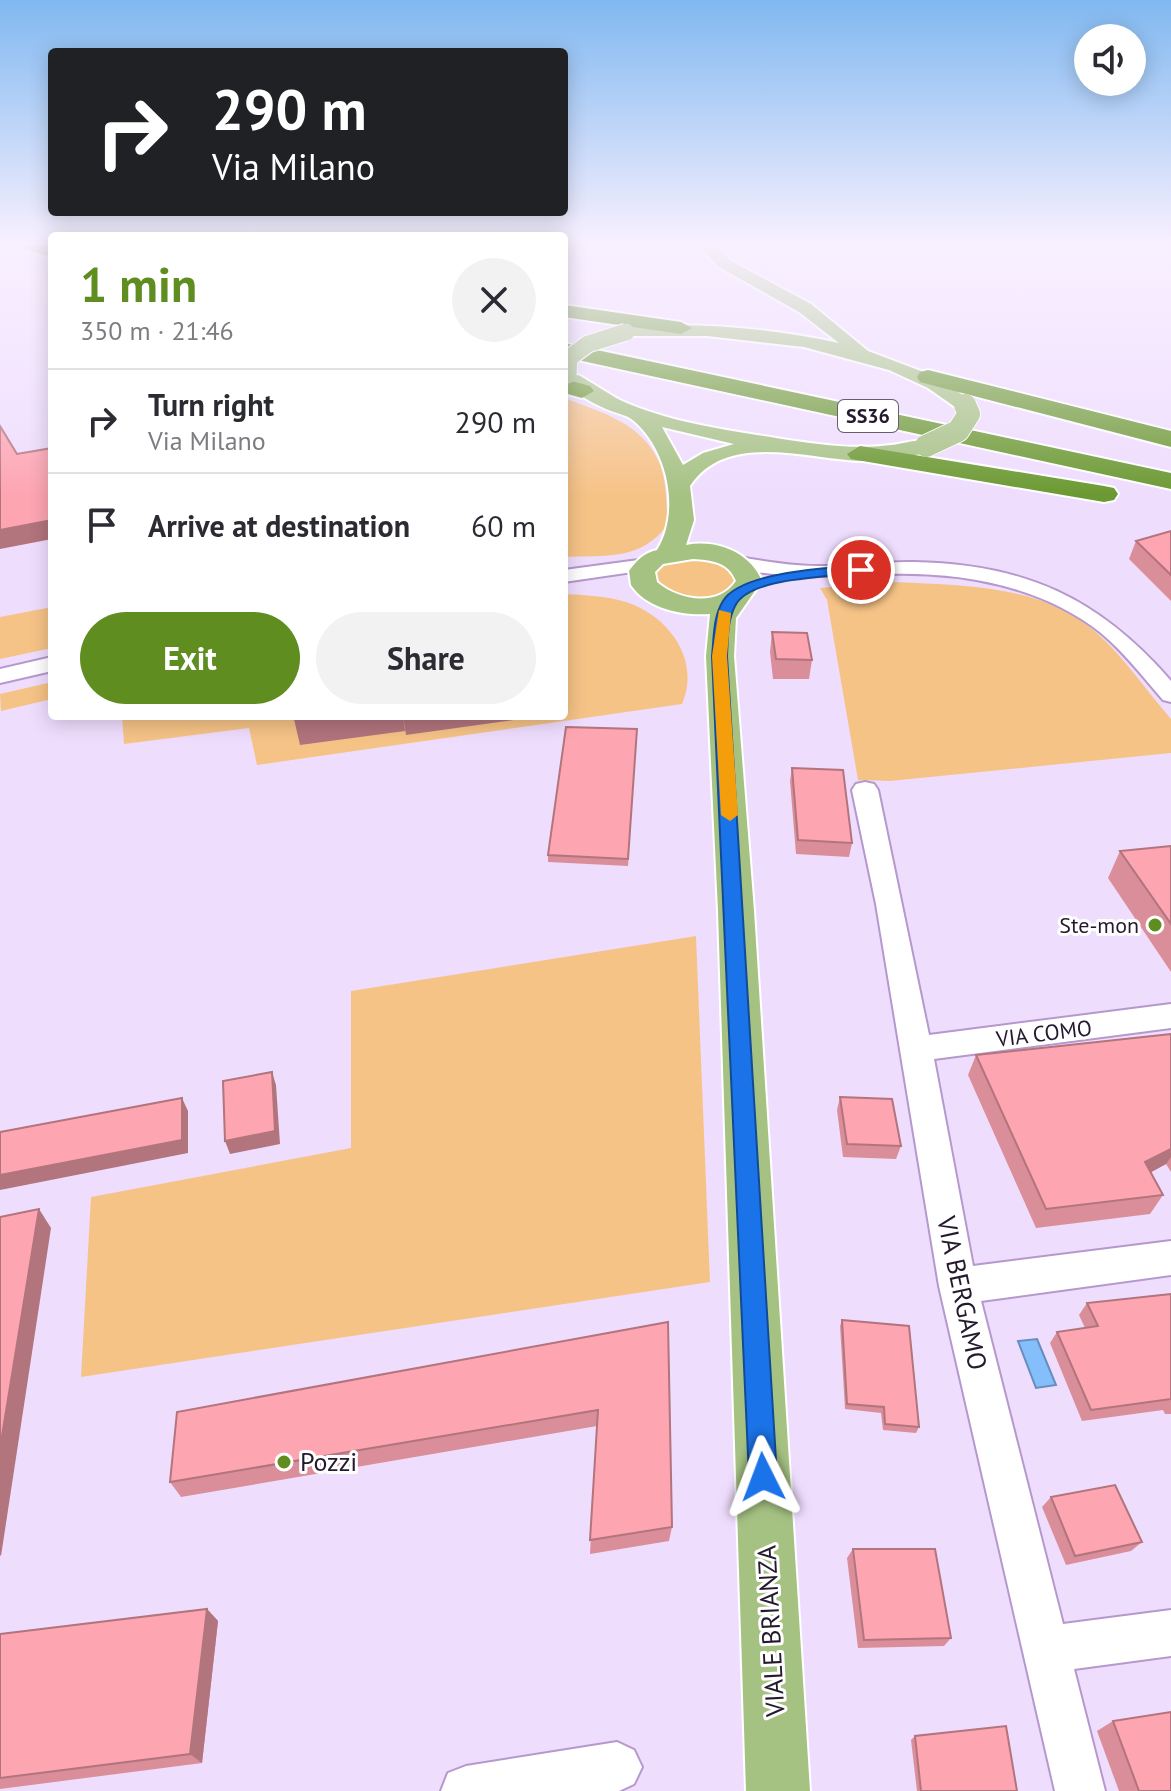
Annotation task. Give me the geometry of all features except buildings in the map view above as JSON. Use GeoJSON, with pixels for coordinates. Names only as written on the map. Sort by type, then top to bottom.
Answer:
{"type":"FeatureCollection","features":[{"type":"Feature","properties":{"kind":"highway","name":"SS36"},"geometry":{"type":"LineString","coordinates":[[568,335],[1171,460]]}},
{"type":"Feature","properties":{"kind":"highway","name":"SS36"},"geometry":{"type":"LineString","coordinates":[[568,351],[1171,481]]}},
{"type":"Feature","properties":{"kind":"highway"},"geometry":{"type":"LineString","coordinates":[[928,377],[1171,439]]}},
{"type":"Feature","properties":{"kind":"highway"},"geometry":{"type":"LineString","coordinates":[[860,454],[1171,505]]}},
{"type":"Feature","properties":{"kind":"main road"},"geometry":{"type":"LineString","coordinates":[[568,363],[577,351],[626,332],[673,329]]}},
{"type":"Feature","properties":{"kind":"main road"},"geometry":{"type":"LineString","coordinates":[[572,384],[638,413],[781,446],[860,454],[926,446],[958,431],[969,414],[965,405],[928,377],[872,358],[740,333],[688,329]]}},
{"type":"Feature","properties":{"kind":"main road"},"geometry":{"type":"LineString","coordinates":[[740,333],[785,329]]}},
{"type":"Feature","properties":{"kind":"main road"},"geometry":{"type":"LineString","coordinates":[[833,329],[872,358]]}},
{"type":"Feature","properties":{"kind":"main road"},"geometry":{"type":"LineString","coordinates":[[638,413],[653,425],[666,444],[684,518],[677,542],[641,578],[658,596],[694,623],[720,656]]}},
{"type":"Feature","properties":{"kind":"main road"},"geometry":{"type":"LineString","coordinates":[[677,488],[685,474],[703,459],[736,450],[781,446]]}},
{"type":"Feature","properties":{"kind":"main road"},"geometry":{"type":"LineString","coordinates":[[658,596],[698,606],[738,595],[749,581],[684,518]]}},
{"type":"Feature","properties":{"kind":"main road"},"geometry":{"type":"LineString","coordinates":[[657,559],[693,551],[729,559]]}},
{"type":"Feature","properties":{"kind":"main road","name":"VIALE BRIANZA"},"geometry":{"type":"LineString","coordinates":[[738,595],[722,618],[720,656],[736,911],[778,1791]]}},
{"type":"Feature","properties":{"kind":"street"},"geometry":{"type":"LineString","coordinates":[[570,576],[657,559]]}},
{"type":"Feature","properties":{"kind":"street"},"geometry":{"type":"LineString","coordinates":[[729,559],[807,573],[922,568],[979,574],[1016,584],[1056,598],[1098,621],[1132,650],[1171,695]]}},
{"type":"Feature","properties":{"kind":"street"},"geometry":{"type":"LineString","coordinates":[[738,595],[807,573]]}},
{"type":"Feature","properties":{"kind":"street"},"geometry":{"type":"LineString","coordinates":[[570,576],[658,596]]}},
{"type":"Feature","properties":{"kind":"street"},"geometry":{"type":"LineString","coordinates":[[0,676],[48,665]]}},
{"type":"Feature","properties":{"kind":"street","name":"VIA BERGAMO"},"geometry":{"type":"LineString","coordinates":[[865,790],[958,1286],[1080,1791]]}},
{"type":"Feature","properties":{"kind":"street","name":"VIA COMO"},"geometry":{"type":"LineString","coordinates":[[916,1049],[1171,1016]]}},
{"type":"Feature","properties":{"kind":"street"},"geometry":{"type":"LineString","coordinates":[[958,1286],[1171,1258]]}},
{"type":"Feature","properties":{"kind":"street"},"geometry":{"type":"LineString","coordinates":[[1045,1650],[1171,1633]]}},
{"type":"Feature","properties":{"kind":"street"},"geometry":{"type":"LineString","coordinates":[[466,1791],[617,1767]]}},
{"type":"Feature","properties":{"kind":"shaded area"},"geometry":{"type":"Polygon","coordinates":[[[568,399],[631,428],[652,449],[664,476],[668,524],[647,544],[622,554],[568,557],[568,399]]]}},
{"type":"Feature","properties":{"kind":"shaded area"},"geometry":{"type":"Polygon","coordinates":[[[674,559],[713,559],[732,569],[737,583],[721,596],[701,599],[661,589],[653,575],[656,569],[674,559]]]}},
{"type":"Feature","properties":{"kind":"shaded area"},"geometry":{"type":"Polygon","coordinates":[[[896,582],[1003,591],[1054,606],[1077,618],[1109,644],[1171,719],[1171,753],[890,781],[858,780],[827,600],[820,588],[896,582]]]}},
{"type":"Feature","properties":{"kind":"shaded area"},"geometry":{"type":"Polygon","coordinates":[[[568,594],[626,602],[656,618],[677,642],[687,671],[687,688],[682,704],[257,765],[249,728],[124,744],[122,720],[568,720],[568,594]]]}},
{"type":"Feature","properties":{"kind":"shaded area"},"geometry":{"type":"Polygon","coordinates":[[[48,608],[48,649],[0,659],[0,617],[48,608]]]}},
{"type":"Feature","properties":{"kind":"shaded area"},"geometry":{"type":"Polygon","coordinates":[[[48,683],[48,700],[1,711],[0,694],[48,683]]]}},
{"type":"Feature","properties":{"kind":"shaded area"},"geometry":{"type":"Polygon","coordinates":[[[696,936],[710,1282],[81,1377],[91,1197],[351,1148],[351,991],[696,936]]]}},
{"type":"Feature","properties":{"kind":"water"},"geometry":{"type":"Polygon","coordinates":[[[1037,1339],[1056,1385],[1036,1388],[1018,1341],[1037,1339]]]}},
{"type":"Feature","properties":{"kind":"slow traffic"},"geometry":{"type":"LineString","coordinates":[[724,613],[720,656],[730,815]]}},
{"type":"Feature","properties":{"kind":"place","name":"Ste-mon"},"geometry":{"type":"Point","coordinates":[1155,925]}},
{"type":"Feature","properties":{"kind":"place","name":"Pozzi"},"geometry":{"type":"Point","coordinates":[284,1462]}},
{"type":"Feature","properties":{"kind":"route"},"geometry":{"type":"LineString","coordinates":[[763,1477],[736,911],[720,656],[722,623],[730,601],[746,590],[807,573],[861,570]]}}]}
